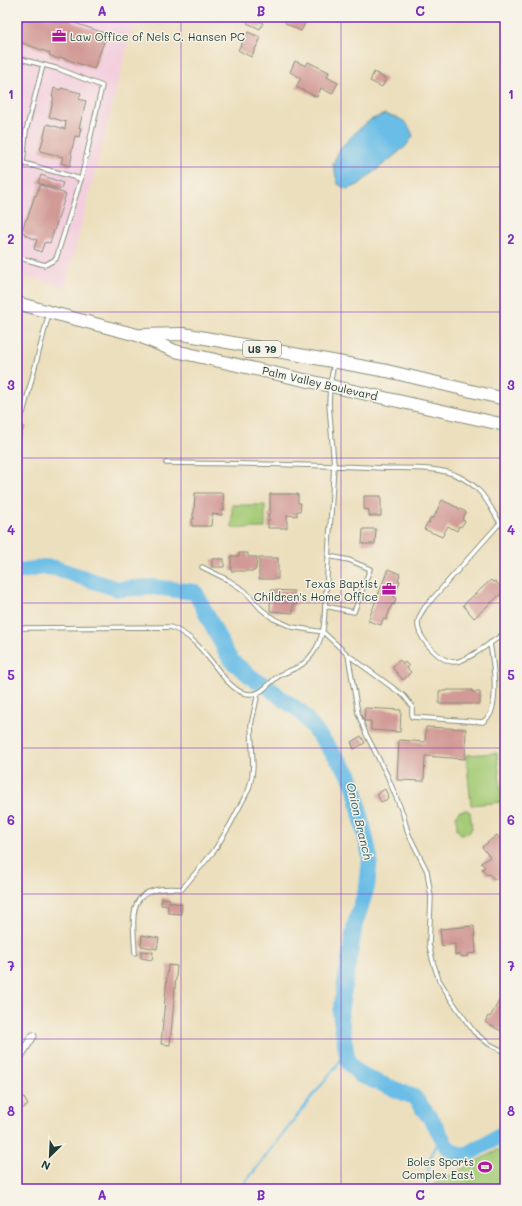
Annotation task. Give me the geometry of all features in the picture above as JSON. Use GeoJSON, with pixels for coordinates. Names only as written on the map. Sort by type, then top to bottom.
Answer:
{"type":"FeatureCollection","features":[{"type":"Feature","properties":{"kind":"highway","name":"Palm Valley Boulevard"},"geometry":{"type":"LineString","coordinates":[[17,303],[137,335],[174,351],[505,425]]}},
{"type":"Feature","properties":{"kind":"highway","name":"Palm Valley Boulevard"},"geometry":{"type":"LineString","coordinates":[[137,335],[183,334],[387,371],[464,390]]}},
{"type":"Feature","properties":{"kind":"highway"},"geometry":{"type":"LineString","coordinates":[[464,390],[505,394]]}},
{"type":"Feature","properties":{"kind":"highway","name":"US 79"},"geometry":{"type":"LineString","coordinates":[[464,390],[505,399]]}},
{"type":"Feature","properties":{"kind":"street"},"geometry":{"type":"LineString","coordinates":[[17,1061],[33,1036]]}},
{"type":"Feature","properties":{"kind":"lane"},"geometry":{"type":"LineString","coordinates":[[17,58],[59,69],[102,86],[81,179],[56,259],[46,265],[17,257]]}},
{"type":"Feature","properties":{"kind":"lane"},"geometry":{"type":"LineString","coordinates":[[17,184],[23,163],[26,131],[44,65]]}},
{"type":"Feature","properties":{"kind":"lane"},"geometry":{"type":"LineString","coordinates":[[17,160],[81,179]]}},
{"type":"Feature","properties":{"kind":"lane"},"geometry":{"type":"LineString","coordinates":[[23,413],[49,312]]}},
{"type":"Feature","properties":{"kind":"lane"},"geometry":{"type":"LineString","coordinates":[[17,628],[170,627],[180,630],[190,637],[232,686],[240,692],[250,694],[258,693],[277,677],[298,667],[308,658],[318,644],[323,632],[334,465],[329,404],[330,385],[334,362]]}},
{"type":"Feature","properties":{"kind":"lane"},"geometry":{"type":"LineString","coordinates":[[166,463],[334,465],[432,470],[450,473],[480,490],[505,530]]}},
{"type":"Feature","properties":{"kind":"lane"},"geometry":{"type":"LineString","coordinates":[[500,523],[421,613],[418,623],[421,634],[431,648],[442,658],[454,662],[466,658],[505,633]]}},
{"type":"Feature","properties":{"kind":"lane"},"geometry":{"type":"LineString","coordinates":[[325,606],[354,612],[370,569],[349,560],[328,556]]}},
{"type":"Feature","properties":{"kind":"lane"},"geometry":{"type":"LineString","coordinates":[[202,567],[228,580],[245,591],[267,614],[274,619],[292,627],[323,632],[348,655],[404,696],[412,706],[412,717],[483,722],[491,714],[493,699],[494,675],[490,643]]}},
{"type":"Feature","properties":{"kind":"lane"},"geometry":{"type":"LineString","coordinates":[[348,655],[358,713],[366,734],[387,775],[403,814],[408,833],[427,871],[431,897],[430,945],[432,962],[439,980],[474,1032],[489,1044],[505,1052]]}},
{"type":"Feature","properties":{"kind":"lane"},"geometry":{"type":"LineString","coordinates":[[135,953],[133,927],[134,913],[139,899],[149,891],[160,889],[182,889],[214,851],[244,801],[252,776],[251,725],[258,693]]}},
{"type":"Feature","properties":{"kind":"shaded area"},"geometry":{"type":"Polygon","coordinates":[[[17,17],[135,17],[65,288],[17,273],[17,17]]]}},
{"type":"Feature","properties":{"kind":"green space"},"geometry":{"type":"Polygon","coordinates":[[[232,505],[265,505],[265,528],[232,528],[232,505]]]}},
{"type":"Feature","properties":{"kind":"green space"},"geometry":{"type":"Polygon","coordinates":[[[497,753],[502,802],[471,805],[466,755],[497,753]]]}},
{"type":"Feature","properties":{"kind":"green space"},"geometry":{"type":"Polygon","coordinates":[[[467,810],[470,812],[472,828],[469,833],[461,834],[457,830],[456,816],[459,811],[467,810]]]}},
{"type":"Feature","properties":{"kind":"green space","name":"Boles Sports Complex East"},"geometry":{"type":"Polygon","coordinates":[[[505,1146],[505,1189],[425,1189],[505,1146]]]}},
{"type":"Feature","properties":{"kind":"water"},"geometry":{"type":"Polygon","coordinates":[[[385,114],[403,120],[411,130],[413,136],[406,146],[358,185],[348,189],[344,188],[338,184],[333,164],[340,148],[370,120],[385,114]]]}},
{"type":"Feature","properties":{"kind":"building"},"geometry":{"type":"Polygon","coordinates":[[[24,17],[65,17],[73,20],[72,22],[107,34],[94,69],[60,57],[59,59],[49,55],[50,53],[17,41],[17,36],[24,17]]]}},
{"type":"Feature","properties":{"kind":"building"},"geometry":{"type":"Polygon","coordinates":[[[250,17],[263,23],[260,29],[247,23],[250,17]]]}},
{"type":"Feature","properties":{"kind":"building"},"geometry":{"type":"Polygon","coordinates":[[[288,17],[308,17],[301,31],[285,23],[288,17]]]}},
{"type":"Feature","properties":{"kind":"building"},"geometry":{"type":"Polygon","coordinates":[[[248,32],[261,38],[251,57],[238,50],[248,32]]]}},
{"type":"Feature","properties":{"kind":"building"},"geometry":{"type":"Polygon","coordinates":[[[295,61],[306,66],[308,62],[329,72],[327,77],[338,83],[332,94],[321,88],[317,97],[296,87],[301,78],[290,72],[295,61]]]}},
{"type":"Feature","properties":{"kind":"building"},"geometry":{"type":"Polygon","coordinates":[[[374,72],[386,79],[382,87],[370,81],[374,72]]]}},
{"type":"Feature","properties":{"kind":"building"},"geometry":{"type":"Polygon","coordinates":[[[54,88],[60,90],[61,88],[81,93],[79,99],[86,101],[79,128],[81,128],[79,137],[75,136],[70,166],[61,163],[63,157],[40,151],[47,124],[65,129],[66,122],[49,117],[54,97],[52,97],[54,88]]]}},
{"type":"Feature","properties":{"kind":"building"},"geometry":{"type":"Polygon","coordinates":[[[41,175],[63,183],[60,190],[38,183],[41,175]]]}},
{"type":"Feature","properties":{"kind":"building"},"geometry":{"type":"Polygon","coordinates":[[[40,185],[66,194],[50,243],[44,243],[41,252],[34,249],[37,240],[21,232],[40,185]]]}},
{"type":"Feature","properties":{"kind":"building"},"geometry":{"type":"Polygon","coordinates":[[[17,425],[24,427],[20,439],[17,438],[17,425]]]}},
{"type":"Feature","properties":{"kind":"building"},"geometry":{"type":"Polygon","coordinates":[[[195,493],[223,493],[224,510],[222,510],[222,515],[212,514],[211,526],[192,526],[192,519],[194,519],[193,513],[195,493]]]}},
{"type":"Feature","properties":{"kind":"building"},"geometry":{"type":"Polygon","coordinates":[[[270,494],[298,494],[298,503],[301,503],[300,511],[297,511],[297,516],[287,515],[287,528],[268,528],[268,520],[270,520],[268,518],[268,514],[270,514],[270,494]]]}},
{"type":"Feature","properties":{"kind":"building"},"geometry":{"type":"Polygon","coordinates":[[[364,496],[381,496],[381,516],[369,516],[369,510],[364,509],[364,496]]]}},
{"type":"Feature","properties":{"kind":"building"},"geometry":{"type":"Polygon","coordinates":[[[442,500],[466,512],[462,520],[465,521],[461,527],[459,526],[457,531],[448,526],[442,537],[424,529],[428,522],[430,523],[429,521],[431,517],[433,519],[442,500]]]}},
{"type":"Feature","properties":{"kind":"building"},"geometry":{"type":"Polygon","coordinates":[[[363,529],[376,529],[375,544],[362,544],[363,529]]]}},
{"type":"Feature","properties":{"kind":"building"},"geometry":{"type":"Polygon","coordinates":[[[239,553],[248,553],[248,557],[257,557],[256,569],[254,571],[231,571],[231,556],[239,556],[239,553]]]}},
{"type":"Feature","properties":{"kind":"building"},"geometry":{"type":"Polygon","coordinates":[[[259,558],[278,558],[278,579],[259,579],[259,558]]]}},
{"type":"Feature","properties":{"kind":"building"},"geometry":{"type":"Polygon","coordinates":[[[212,559],[224,559],[224,567],[212,567],[212,559]]]}},
{"type":"Feature","properties":{"kind":"building","name":"Texas Baptist Children's Home Office"},"geometry":{"type":"Polygon","coordinates":[[[388,569],[400,574],[398,580],[400,581],[394,598],[396,598],[394,605],[392,604],[386,620],[383,619],[381,625],[368,621],[388,569]]]}},
{"type":"Feature","properties":{"kind":"building"},"geometry":{"type":"Polygon","coordinates":[[[491,580],[493,582],[495,581],[503,589],[501,591],[502,593],[474,618],[463,605],[491,580]]]}},
{"type":"Feature","properties":{"kind":"building"},"geometry":{"type":"Polygon","coordinates":[[[271,590],[294,591],[296,605],[293,605],[293,613],[270,611],[271,590]]]}},
{"type":"Feature","properties":{"kind":"building"},"geometry":{"type":"Polygon","coordinates":[[[400,660],[403,664],[405,662],[409,666],[407,668],[411,672],[403,680],[392,667],[400,660]]]}},
{"type":"Feature","properties":{"kind":"building"},"geometry":{"type":"Polygon","coordinates":[[[472,690],[472,692],[480,692],[480,704],[439,704],[439,691],[472,690]]]}},
{"type":"Feature","properties":{"kind":"building"},"geometry":{"type":"Polygon","coordinates":[[[365,708],[401,710],[400,732],[371,730],[371,721],[364,721],[365,708]]]}},
{"type":"Feature","properties":{"kind":"building"},"geometry":{"type":"Polygon","coordinates":[[[426,727],[466,729],[465,759],[425,756],[424,781],[397,780],[399,740],[425,742],[426,727]]]}},
{"type":"Feature","properties":{"kind":"building"},"geometry":{"type":"Polygon","coordinates":[[[361,736],[365,743],[354,749],[351,742],[361,736]]]}},
{"type":"Feature","properties":{"kind":"building"},"geometry":{"type":"Polygon","coordinates":[[[385,789],[388,799],[381,802],[377,794],[385,789]]]}},
{"type":"Feature","properties":{"kind":"building"},"geometry":{"type":"Polygon","coordinates":[[[497,835],[505,847],[505,872],[495,880],[489,874],[487,875],[482,869],[485,867],[481,863],[490,857],[482,847],[497,835]]]}},
{"type":"Feature","properties":{"kind":"building"},"geometry":{"type":"Polygon","coordinates":[[[162,898],[170,899],[169,902],[182,904],[181,914],[168,913],[168,906],[161,905],[162,898]]]}},
{"type":"Feature","properties":{"kind":"building"},"geometry":{"type":"Polygon","coordinates":[[[474,926],[476,953],[461,957],[460,954],[455,955],[455,944],[442,946],[440,929],[474,926]]]}},
{"type":"Feature","properties":{"kind":"building"},"geometry":{"type":"Polygon","coordinates":[[[142,935],[159,938],[157,949],[141,946],[142,935]]]}},
{"type":"Feature","properties":{"kind":"building"},"geometry":{"type":"Polygon","coordinates":[[[141,951],[153,952],[152,960],[141,958],[141,951]]]}},
{"type":"Feature","properties":{"kind":"building"},"geometry":{"type":"Polygon","coordinates":[[[168,965],[177,966],[170,1045],[161,1044],[168,965]]]}},
{"type":"Feature","properties":{"kind":"building"},"geometry":{"type":"Polygon","coordinates":[[[503,994],[505,995],[505,1024],[501,1031],[485,1022],[488,1016],[490,1017],[503,994]]]}},
{"type":"Feature","properties":{"kind":"building"},"geometry":{"type":"Polygon","coordinates":[[[20,1091],[28,1105],[17,1112],[17,1093],[20,1091]]]}},
{"type":"Feature","properties":{"kind":"waterway","name":"Onion Branch"},"geometry":{"type":"LineString","coordinates":[[17,572],[43,567],[55,568],[117,589],[152,587],[195,592],[227,654],[233,662],[255,680],[267,686],[300,711],[349,774],[355,789],[370,858],[367,887],[355,924],[340,1013],[348,1062],[360,1075],[414,1097],[434,1123],[447,1147],[459,1155],[468,1154],[505,1133]]}},
{"type":"Feature","properties":{"kind":"waterway"},"geometry":{"type":"LineString","coordinates":[[240,1189],[341,1060],[347,1055]]}},
{"type":"Feature","properties":{"kind":"waterway"},"geometry":{"type":"LineString","coordinates":[[427,1189],[429,1162],[441,1136]]}},
{"type":"Feature","properties":{"kind":"place","name":"Law Office of Nels C. Hansen PC"},"geometry":{"type":"Point","coordinates":[59,36]}},
{"type":"Feature","properties":{"kind":"place","name":"Texas Baptist Children's Home Office"},"geometry":{"type":"Point","coordinates":[389,589]}},
{"type":"Feature","properties":{"kind":"place","name":"Boles Sports Complex East"},"geometry":{"type":"Point","coordinates":[485,1167]}}]}
